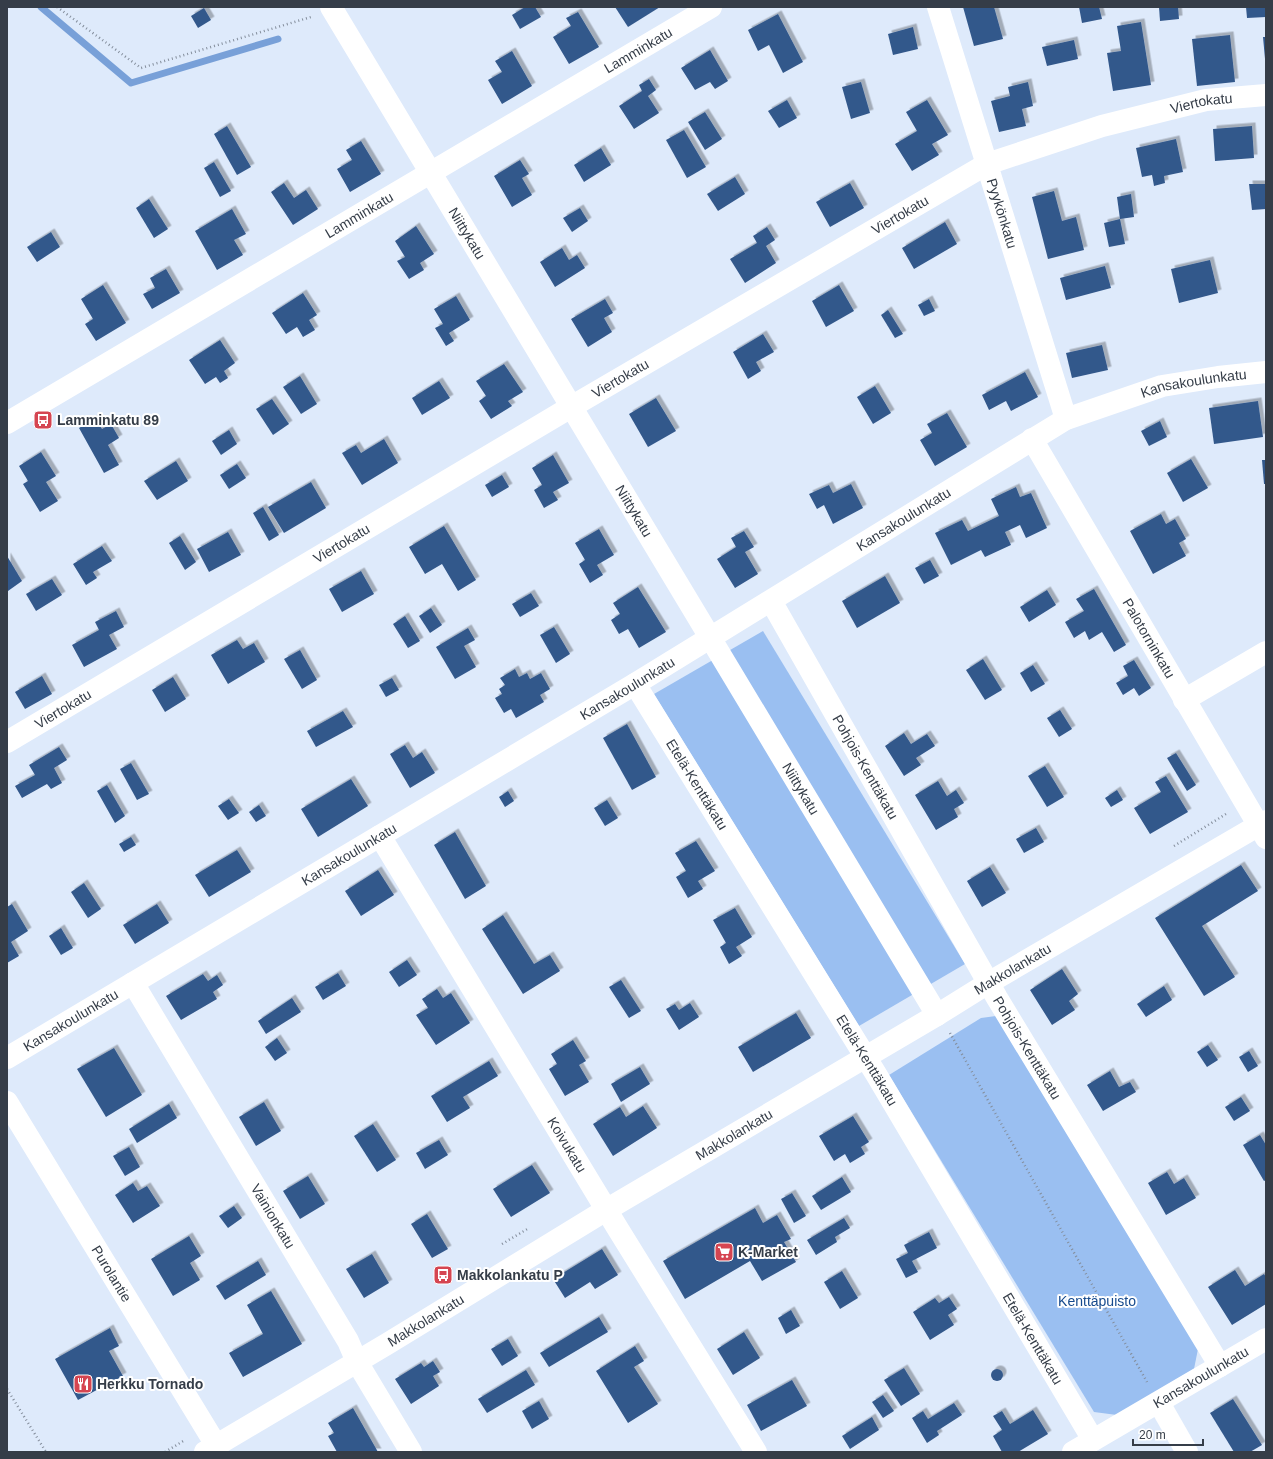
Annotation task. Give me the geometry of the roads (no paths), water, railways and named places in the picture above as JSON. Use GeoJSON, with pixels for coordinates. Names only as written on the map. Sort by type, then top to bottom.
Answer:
{"type":"FeatureCollection","features":[{"type":"Feature","properties":{"kind":"street","name":"Lamminkatu"},"geometry":{"type":"LineString","coordinates":[[7,423],[711,7]]}},
{"type":"Feature","properties":{"kind":"street","name":"Pyykönkatu"},"geometry":{"type":"LineString","coordinates":[[938,7],[1066,419]]}},
{"type":"Feature","properties":{"kind":"street","name":"Niittykatu"},"geometry":{"type":"LineString","coordinates":[[332,8],[571,407],[943,1022]]}},
{"type":"Feature","properties":{"kind":"street","name":"Viertokatu"},"geometry":{"type":"LineString","coordinates":[[7,742],[571,407],[987,164],[1102,126],[1206,100],[1266,95]]}},
{"type":"Feature","properties":{"kind":"street","name":"Kansakoulunkatu"},"geometry":{"type":"LineString","coordinates":[[7,1058],[635,684],[1066,419],[1162,386],[1218,377],[1266,372]]}},
{"type":"Feature","properties":{"kind":"street","name":"Palotorninkatu"},"geometry":{"type":"LineString","coordinates":[[1032,439],[1184,700],[1263,828]]}},
{"type":"Feature","properties":{"kind":"street","name":"Pohjois-Kenttäkatu"},"geometry":{"type":"LineString","coordinates":[[770,601],[990,982],[997,998],[1220,1366]]}},
{"type":"Feature","properties":{"kind":"street"},"geometry":{"type":"LineString","coordinates":[[1184,700],[1266,652]]}},
{"type":"Feature","properties":{"kind":"street","name":"Etelä-Kenttäkatu"},"geometry":{"type":"LineString","coordinates":[[635,684],[865,1057],[1093,1440]]}},
{"type":"Feature","properties":{"kind":"street","name":"Makkolankatu"},"geometry":{"type":"LineString","coordinates":[[211,1448],[357,1362],[606,1210],[865,1057],[943,1022],[990,982],[1263,828]]}},
{"type":"Feature","properties":{"kind":"street","name":"Koivukatu"},"geometry":{"type":"LineString","coordinates":[[380,836],[606,1210],[756,1452]]}},
{"type":"Feature","properties":{"kind":"street","name":"Vainionkatu"},"geometry":{"type":"LineString","coordinates":[[132,983],[344,1334],[357,1362],[411,1452]]}},
{"type":"Feature","properties":{"kind":"street","name":"Purolantie"},"geometry":{"type":"LineString","coordinates":[[7,1102],[211,1448]]}},
{"type":"Feature","properties":{"kind":"street","name":"Kansakoulunkatu"},"geometry":{"type":"LineString","coordinates":[[1073,1452],[1266,1339]]}},
{"type":"Feature","properties":{"kind":"street"},"geometry":{"type":"LineString","coordinates":[[1159,1402],[1187,1452]]}},
{"type":"Feature","properties":{"kind":"waterway"},"geometry":{"type":"LineString","coordinates":[[41,7],[131,83],[278,39]]}},
{"type":"Feature","properties":{"kind":"place","name":"Lamminkatu 89"},"geometry":{"type":"Point","coordinates":[43,420]}},
{"type":"Feature","properties":{"kind":"place","name":"K-Market"},"geometry":{"type":"Point","coordinates":[724,1252]}},
{"type":"Feature","properties":{"kind":"place","name":"Makkolankatu P"},"geometry":{"type":"Point","coordinates":[443,1275]}},
{"type":"Feature","properties":{"kind":"place","name":"Herkku Tornado"},"geometry":{"type":"Point","coordinates":[83,1384]}},
{"type":"Feature","properties":{"kind":"park label","name":"Kenttäpuisto"},"geometry":{"type":"Point","coordinates":[1097,1301]}}]}
